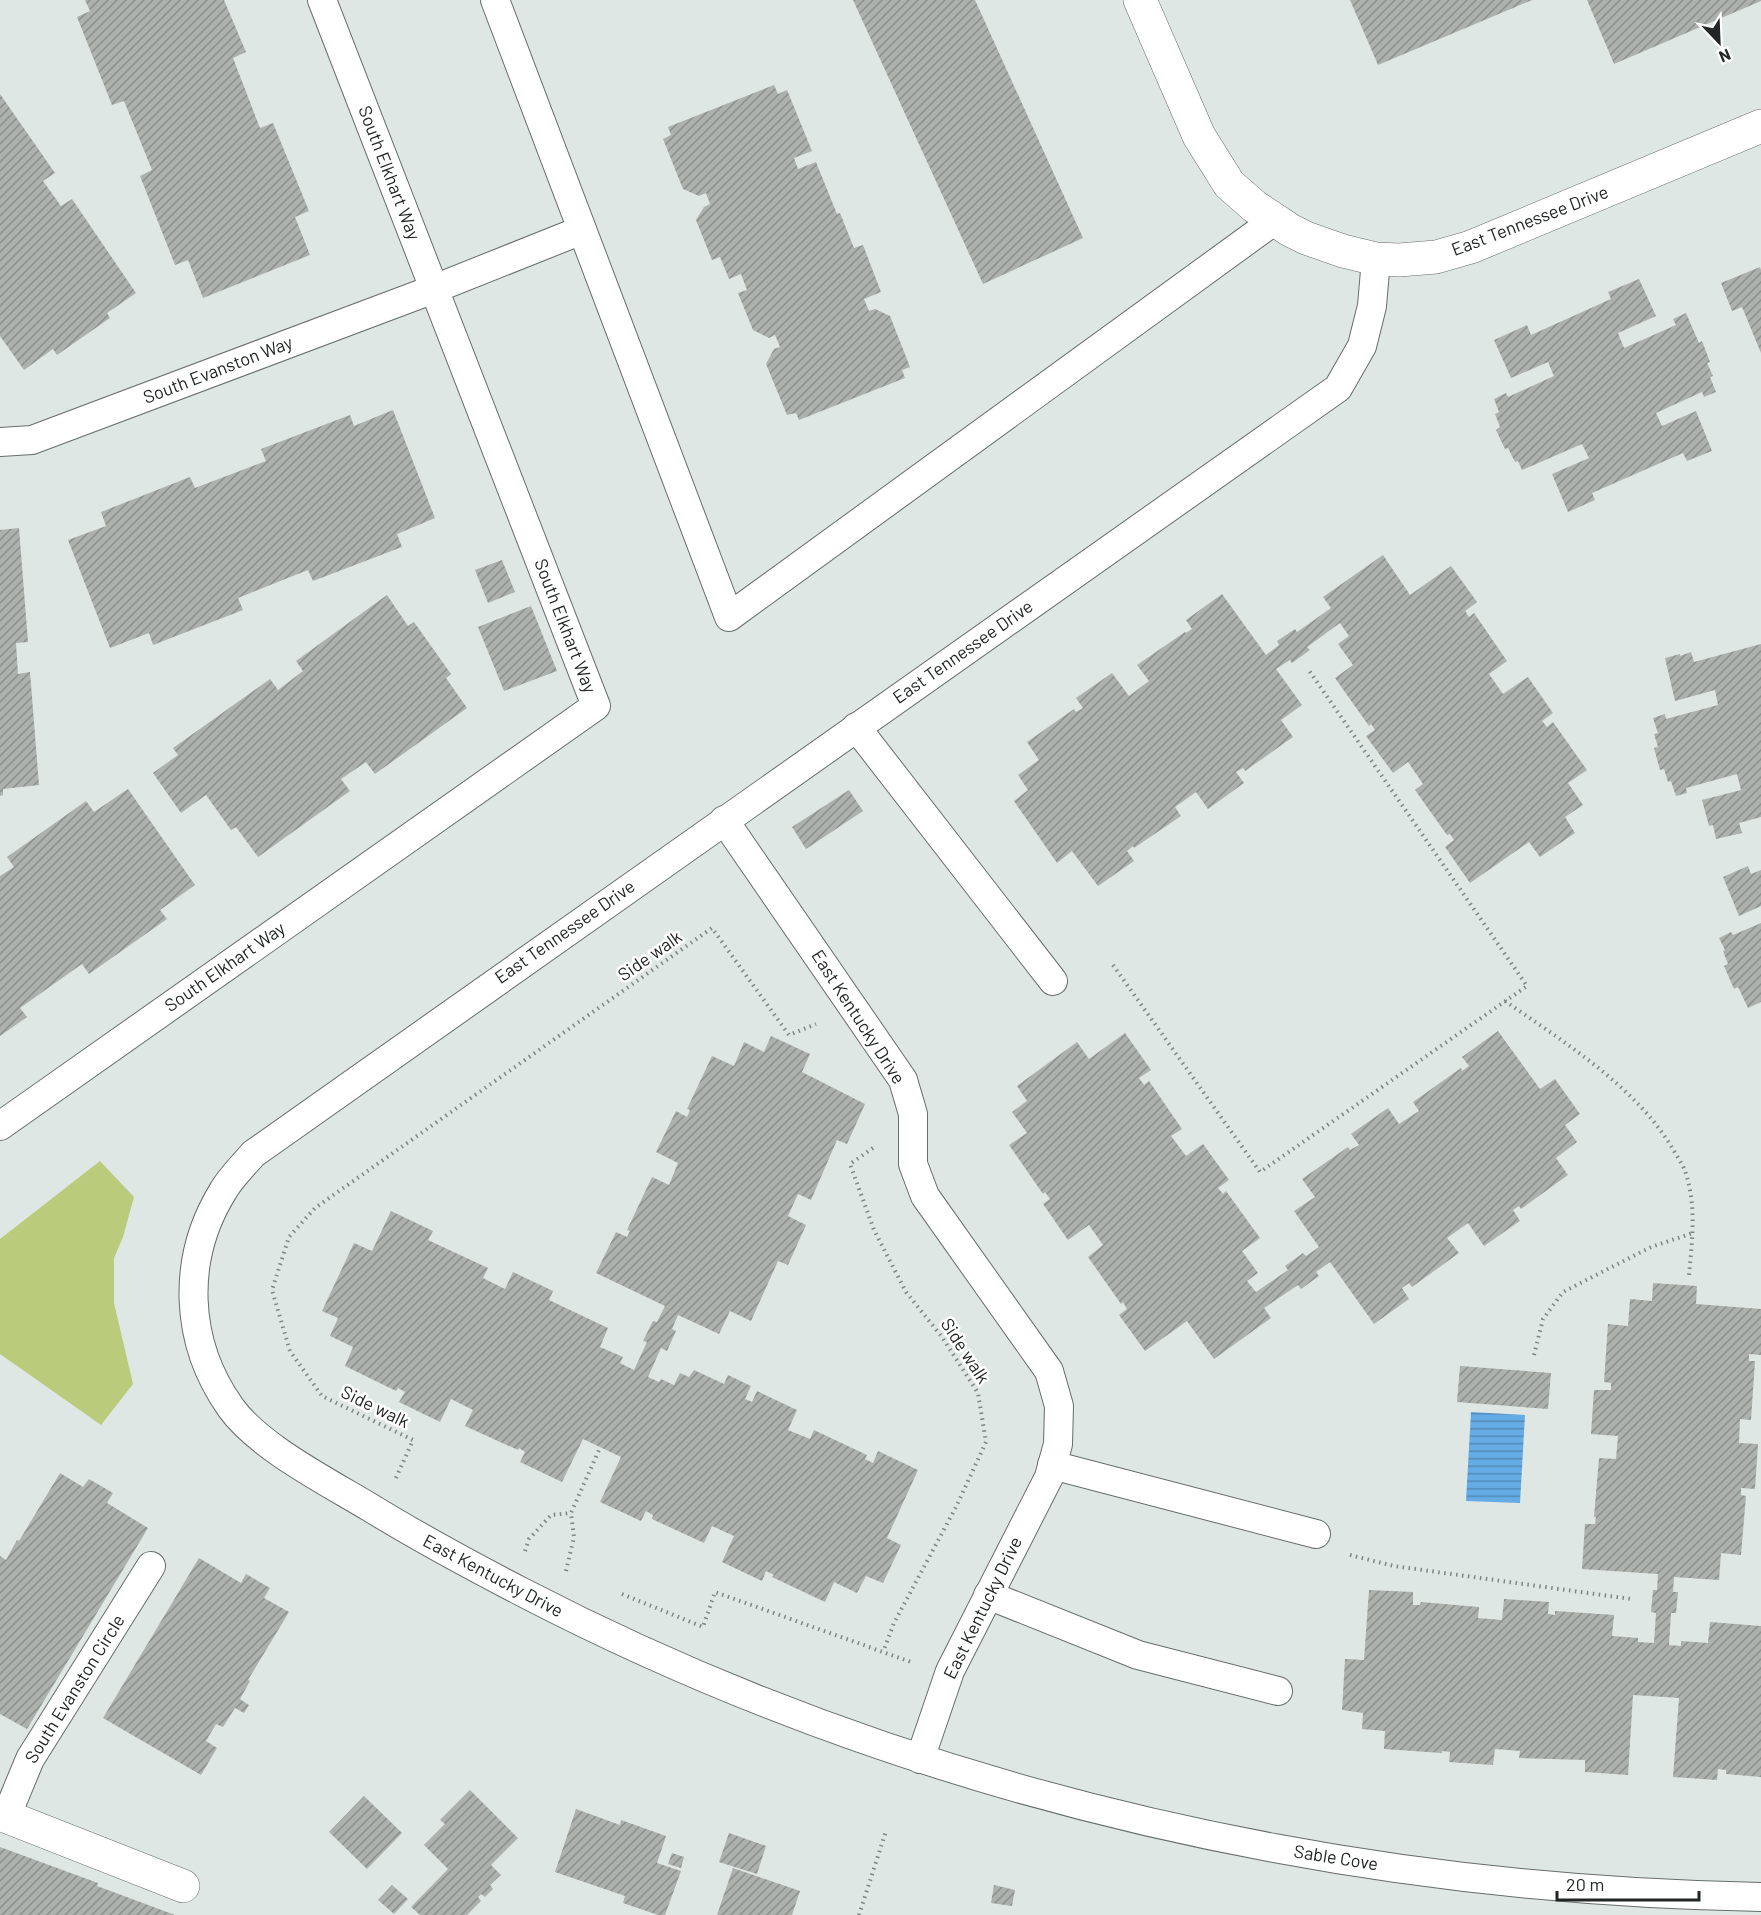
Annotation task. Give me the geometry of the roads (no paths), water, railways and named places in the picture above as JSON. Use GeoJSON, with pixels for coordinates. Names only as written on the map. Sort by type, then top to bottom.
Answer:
{"type":"FeatureCollection","features":[{"type":"Feature","properties":{"kind":"street"},"geometry":{"type":"LineString","coordinates":[[1140,0],[1199,136],[1229,184],[1254,206],[1306,238],[1342,251],[1377,259]]}},
{"type":"Feature","properties":{"kind":"street","name":"East Tennessee Drive"},"geometry":{"type":"LineString","coordinates":[[1377,259],[1436,257],[1471,247],[1761,126]]}},
{"type":"Feature","properties":{"kind":"street","name":"South Evanston Circle"},"geometry":{"type":"LineString","coordinates":[[3,1815],[183,1886]]}},
{"type":"Feature","properties":{"kind":"lane","name":"South Elkhart Way"},"geometry":{"type":"LineString","coordinates":[[0,1126],[596,706],[322,0]]}},
{"type":"Feature","properties":{"kind":"lane"},"geometry":{"type":"LineString","coordinates":[[495,0],[729,617],[1275,219]]}},
{"type":"Feature","properties":{"kind":"lane","name":"South Evanston Way"},"geometry":{"type":"LineString","coordinates":[[0,442],[32,440],[434,289],[582,230]]}},
{"type":"Feature","properties":{"kind":"lane","name":"East Tennessee Drive"},"geometry":{"type":"LineString","coordinates":[[193,1275],[202,1232],[224,1188],[253,1154],[1338,388],[1362,346],[1372,306],[1377,259]]}},
{"type":"Feature","properties":{"kind":"lane"},"geometry":{"type":"LineString","coordinates":[[856,727],[1053,981]]}},
{"type":"Feature","properties":{"kind":"lane","name":"East Kentucky Drive"},"geometry":{"type":"LineString","coordinates":[[193,1275],[194,1319],[206,1364],[232,1410],[264,1442],[425,1541],[594,1629],[769,1706],[920,1759],[950,1671],[1049,1478],[1058,1444],[1059,1406],[1048,1371],[925,1196],[913,1164],[913,1114],[903,1080],[724,820]]}},
{"type":"Feature","properties":{"kind":"lane"},"geometry":{"type":"LineString","coordinates":[[1052,1465],[1316,1534]]}},
{"type":"Feature","properties":{"kind":"lane","name":"South Evanston Circle"},"geometry":{"type":"LineString","coordinates":[[3,1815],[30,1759],[151,1566]]}},
{"type":"Feature","properties":{"kind":"lane"},"geometry":{"type":"LineString","coordinates":[[988,1595],[1138,1655],[1278,1691]]}},
{"type":"Feature","properties":{"kind":"lane","name":"Sable Cove"},"geometry":{"type":"LineString","coordinates":[[920,1759],[1092,1809],[1275,1848],[1468,1878],[1668,1895],[1761,1897]]}},
{"type":"Feature","properties":{"kind":"water"},"geometry":{"type":"Polygon","coordinates":[[[1471,1412],[1525,1415],[1520,1503],[1466,1501],[1471,1412]]]}}]}
